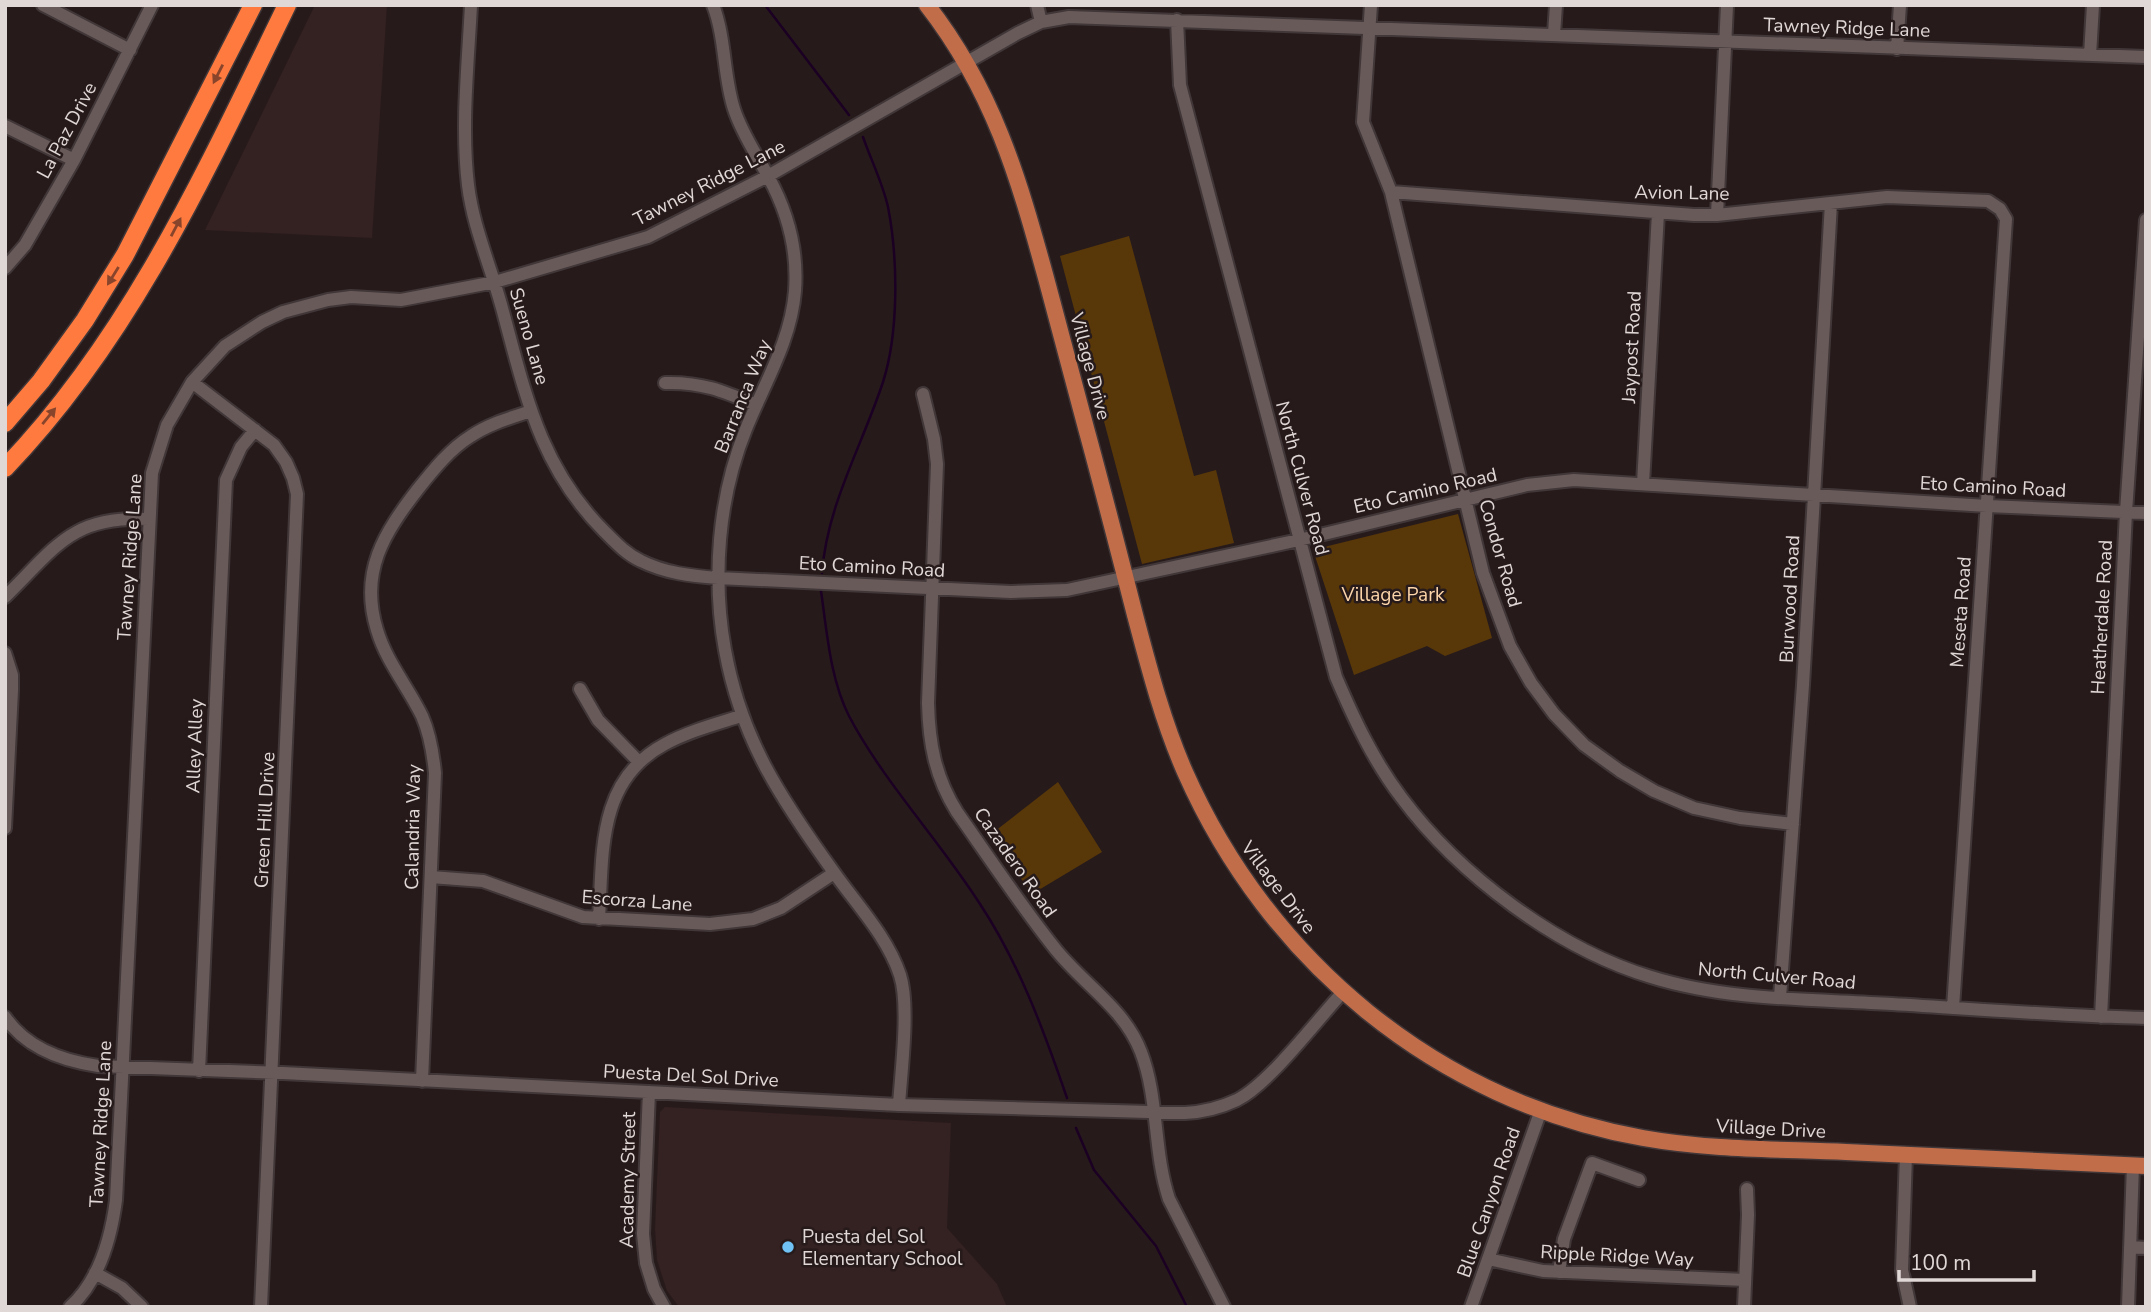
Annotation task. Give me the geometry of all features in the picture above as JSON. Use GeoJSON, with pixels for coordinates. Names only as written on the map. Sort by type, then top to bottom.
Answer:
{"type":"FeatureCollection","features":[{"type":"Feature","properties":{"kind":"highway"},"geometry":{"type":"LineString","coordinates":[[5,423],[41,381],[85,320],[125,255],[253,5]]}},
{"type":"Feature","properties":{"kind":"highway"},"geometry":{"type":"LineString","coordinates":[[5,468],[60,403],[113,331],[154,266],[206,170],[287,5]]}},
{"type":"Feature","properties":{"kind":"main road","name":"Village Drive"},"geometry":{"type":"LineString","coordinates":[[927,5],[968,63],[992,109],[1025,203],[1150,673],[1168,730],[1200,806],[1224,850],[1254,894],[1294,943],[1343,992],[1373,1018],[1430,1057],[1464,1076],[1541,1110],[1600,1128],[1673,1143],[2139,1166]]}},
{"type":"Feature","properties":{"kind":"street"},"geometry":{"type":"LineString","coordinates":[[43,5],[130,50]]}},
{"type":"Feature","properties":{"kind":"street","name":"La Paz Drive"},"geometry":{"type":"LineString","coordinates":[[5,268],[25,245],[74,160],[152,5]]}},
{"type":"Feature","properties":{"kind":"street","name":"Sueno Lane"},"geometry":{"type":"LineString","coordinates":[[471,5],[467,92],[468,183],[476,223],[531,411],[546,450],[560,476],[584,509],[622,549],[639,561],[661,569],[690,576],[718,578]]}},
{"type":"Feature","properties":{"kind":"street","name":"Barranca Way"},"geometry":{"type":"LineString","coordinates":[[713,5],[720,29],[734,110],[779,197],[792,237],[796,272],[795,292],[785,340],[738,450],[729,486],[718,578],[725,650],[741,716],[755,748],[787,805],[876,929],[900,976],[903,991],[903,1048],[899,1105]]}},
{"type":"Feature","properties":{"kind":"street"},"geometry":{"type":"LineString","coordinates":[[1037,5],[1041,22]]}},
{"type":"Feature","properties":{"kind":"street","name":"Condor Road"},"geometry":{"type":"LineString","coordinates":[[1371,5],[1363,122],[1391,192],[1483,573],[1510,646],[1531,683],[1554,714],[1584,745],[1620,771],[1694,808],[1740,818],[1793,824]]}},
{"type":"Feature","properties":{"kind":"street"},"geometry":{"type":"LineString","coordinates":[[1554,34],[1556,5]]}},
{"type":"Feature","properties":{"kind":"street"},"geometry":{"type":"LineString","coordinates":[[1717,215],[1727,5]]}},
{"type":"Feature","properties":{"kind":"street"},"geometry":{"type":"LineString","coordinates":[[1897,49],[1900,5]]}},
{"type":"Feature","properties":{"kind":"street"},"geometry":{"type":"LineString","coordinates":[[2090,55],[2093,5]]}},
{"type":"Feature","properties":{"kind":"street","name":"Tawney Ridge Lane"},"geometry":{"type":"LineString","coordinates":[[70,1307],[95,1273],[108,1246],[117,1200],[152,473],[158,447],[172,414],[192,382],[225,346],[262,322],[294,309],[328,300],[351,297],[401,300],[495,282],[648,237],[768,176],[1041,22],[1105,11],[1177,20],[2146,57]]}},
{"type":"Feature","properties":{"kind":"street","name":"North Culver Road"},"geometry":{"type":"LineString","coordinates":[[1177,20],[1180,85],[1336,677],[1356,725],[1401,797],[1462,864],[1516,909],[1559,935],[1609,961],[1651,977],[1691,987],[1739,995],[2146,1018]]}},
{"type":"Feature","properties":{"kind":"street"},"geometry":{"type":"LineString","coordinates":[[5,126],[74,160]]}},
{"type":"Feature","properties":{"kind":"street","name":"Avion Lane"},"geometry":{"type":"LineString","coordinates":[[1391,192],[1658,213],[1717,215],[1887,197],[1967,199],[1988,201],[2000,209],[2006,219]]}},
{"type":"Feature","properties":{"kind":"street","name":"Burwood Road"},"geometry":{"type":"LineString","coordinates":[[1780,997],[1831,202]]}},
{"type":"Feature","properties":{"kind":"street","name":"Jaypost Road"},"geometry":{"type":"LineString","coordinates":[[1643,484],[1658,213]]}},
{"type":"Feature","properties":{"kind":"street","name":"Meseta Road"},"geometry":{"type":"LineString","coordinates":[[1953,1008],[2006,219]]}},
{"type":"Feature","properties":{"kind":"street","name":"Heatherdale Road"},"geometry":{"type":"LineString","coordinates":[[2101,1017],[2126,512],[2146,220]]}},
{"type":"Feature","properties":{"kind":"street","name":"Green Hill Drive"},"geometry":{"type":"LineString","coordinates":[[192,382],[274,445],[293,478],[298,510],[261,1307]]}},
{"type":"Feature","properties":{"kind":"street"},"geometry":{"type":"LineString","coordinates":[[665,383],[698,383],[720,389],[756,405]]}},
{"type":"Feature","properties":{"kind":"street","name":"Cazadero Road"},"geometry":{"type":"LineString","coordinates":[[923,394],[937,464],[929,724],[932,752],[944,790],[1053,947],[1124,1021],[1146,1069],[1160,1166],[1169,1199],[1224,1307]]}},
{"type":"Feature","properties":{"kind":"street","name":"Calandria Way"},"geometry":{"type":"LineString","coordinates":[[422,1081],[435,773],[433,750],[421,714],[377,633],[371,599],[376,557],[381,543],[403,508],[457,446],[500,421],[531,411]]}},
{"type":"Feature","properties":{"kind":"street","name":"Alley Alley"},"geometry":{"type":"LineString","coordinates":[[199,1072],[226,480],[242,447],[255,430]]}},
{"type":"Feature","properties":{"kind":"street","name":"Eto Camino Road"},"geometry":{"type":"LineString","coordinates":[[718,578],[1042,592],[1067,590],[1126,579],[1552,481],[1574,480],[1987,506],[2146,513]]}},
{"type":"Feature","properties":{"kind":"street"},"geometry":{"type":"LineString","coordinates":[[5,597],[60,542],[80,529],[119,518],[148,519]]}},
{"type":"Feature","properties":{"kind":"street"},"geometry":{"type":"LineString","coordinates":[[5,653],[12,675],[5,828]]}},
{"type":"Feature","properties":{"kind":"street"},"geometry":{"type":"LineString","coordinates":[[580,689],[598,720],[639,762]]}},
{"type":"Feature","properties":{"kind":"street"},"geometry":{"type":"LineString","coordinates":[[598,919],[608,816],[620,786],[639,762],[666,743],[741,716]]}},
{"type":"Feature","properties":{"kind":"street","name":"Escorza Lane"},"geometry":{"type":"LineString","coordinates":[[431,877],[483,881],[571,914],[598,919],[710,924],[753,919],[781,908],[834,873]]}},
{"type":"Feature","properties":{"kind":"street","name":"Puesta Del Sol Drive"},"geometry":{"type":"LineString","coordinates":[[5,1017],[27,1040],[48,1053],[75,1063],[123,1068],[899,1105],[1205,1112],[1239,1099],[1264,1078],[1343,992]]}},
{"type":"Feature","properties":{"kind":"street","name":"Academy Street"},"geometry":{"type":"LineString","coordinates":[[649,1092],[643,1234],[646,1263],[654,1289],[664,1307]]}},
{"type":"Feature","properties":{"kind":"street","name":"Blue Canyon Road"},"geometry":{"type":"LineString","coordinates":[[1471,1307],[1541,1110]]}},
{"type":"Feature","properties":{"kind":"street"},"geometry":{"type":"LineString","coordinates":[[1906,1155],[1902,1259],[1910,1307]]}},
{"type":"Feature","properties":{"kind":"street"},"geometry":{"type":"LineString","coordinates":[[1559,1272],[1564,1240],[1592,1163],[1639,1180]]}},
{"type":"Feature","properties":{"kind":"street"},"geometry":{"type":"LineString","coordinates":[[2128,1307],[2130,1247],[2139,1166]]}},
{"type":"Feature","properties":{"kind":"street"},"geometry":{"type":"LineString","coordinates":[[1744,1307],[1748,1215],[1746,1189]]}},
{"type":"Feature","properties":{"kind":"street"},"geometry":{"type":"LineString","coordinates":[[2130,1247],[2146,1248]]}},
{"type":"Feature","properties":{"kind":"street","name":"Ripple Ridge Way"},"geometry":{"type":"LineString","coordinates":[[1488,1259],[1524,1268],[1559,1272],[1745,1280]]}},
{"type":"Feature","properties":{"kind":"street"},"geometry":{"type":"LineString","coordinates":[[95,1273],[122,1288],[142,1307]]}},
{"type":"Feature","properties":{"kind":"shaded area"},"geometry":{"type":"Polygon","coordinates":[[[315,5],[387,5],[372,238],[205,230],[315,5]]]}},
{"type":"Feature","properties":{"kind":"shaded area"},"geometry":{"type":"Polygon","coordinates":[[[665,1107],[951,1123],[947,1228],[997,1284],[1007,1307],[679,1307],[667,1291],[657,1260],[655,1228],[660,1112],[665,1107]]]}},
{"type":"Feature","properties":{"kind":"green space"},"geometry":{"type":"Polygon","coordinates":[[[1129,236],[1194,476],[1216,470],[1234,543],[1142,564],[1060,256],[1129,236]]]}},
{"type":"Feature","properties":{"kind":"green space","name":"Village Park"},"geometry":{"type":"Polygon","coordinates":[[[1458,514],[1492,638],[1445,656],[1427,646],[1354,675],[1315,556],[1320,548],[1458,514]]]}},
{"type":"Feature","properties":{"kind":"green space"},"geometry":{"type":"Polygon","coordinates":[[[1058,782],[1102,852],[1032,894],[990,835],[1058,782]]]}},
{"type":"Feature","properties":{"kind":"waterway"},"geometry":{"type":"LineString","coordinates":[[765,5],[849,115]]}},
{"type":"Feature","properties":{"kind":"waterway"},"geometry":{"type":"LineString","coordinates":[[822,573],[831,523],[846,476],[875,406],[892,341],[895,272],[891,227],[880,181],[863,137]]}},
{"type":"Feature","properties":{"kind":"waterway"},"geometry":{"type":"LineString","coordinates":[[821,591],[833,671],[849,716],[878,764],[964,880],[994,927],[1030,998],[1067,1098]]}},
{"type":"Feature","properties":{"kind":"waterway"},"geometry":{"type":"LineString","coordinates":[[1076,1128],[1094,1170],[1156,1246],[1187,1307]]}},
{"type":"Feature","properties":{"kind":"place","name":"Puesta del Sol Elementary School"},"geometry":{"type":"Point","coordinates":[788,1247]}}]}
